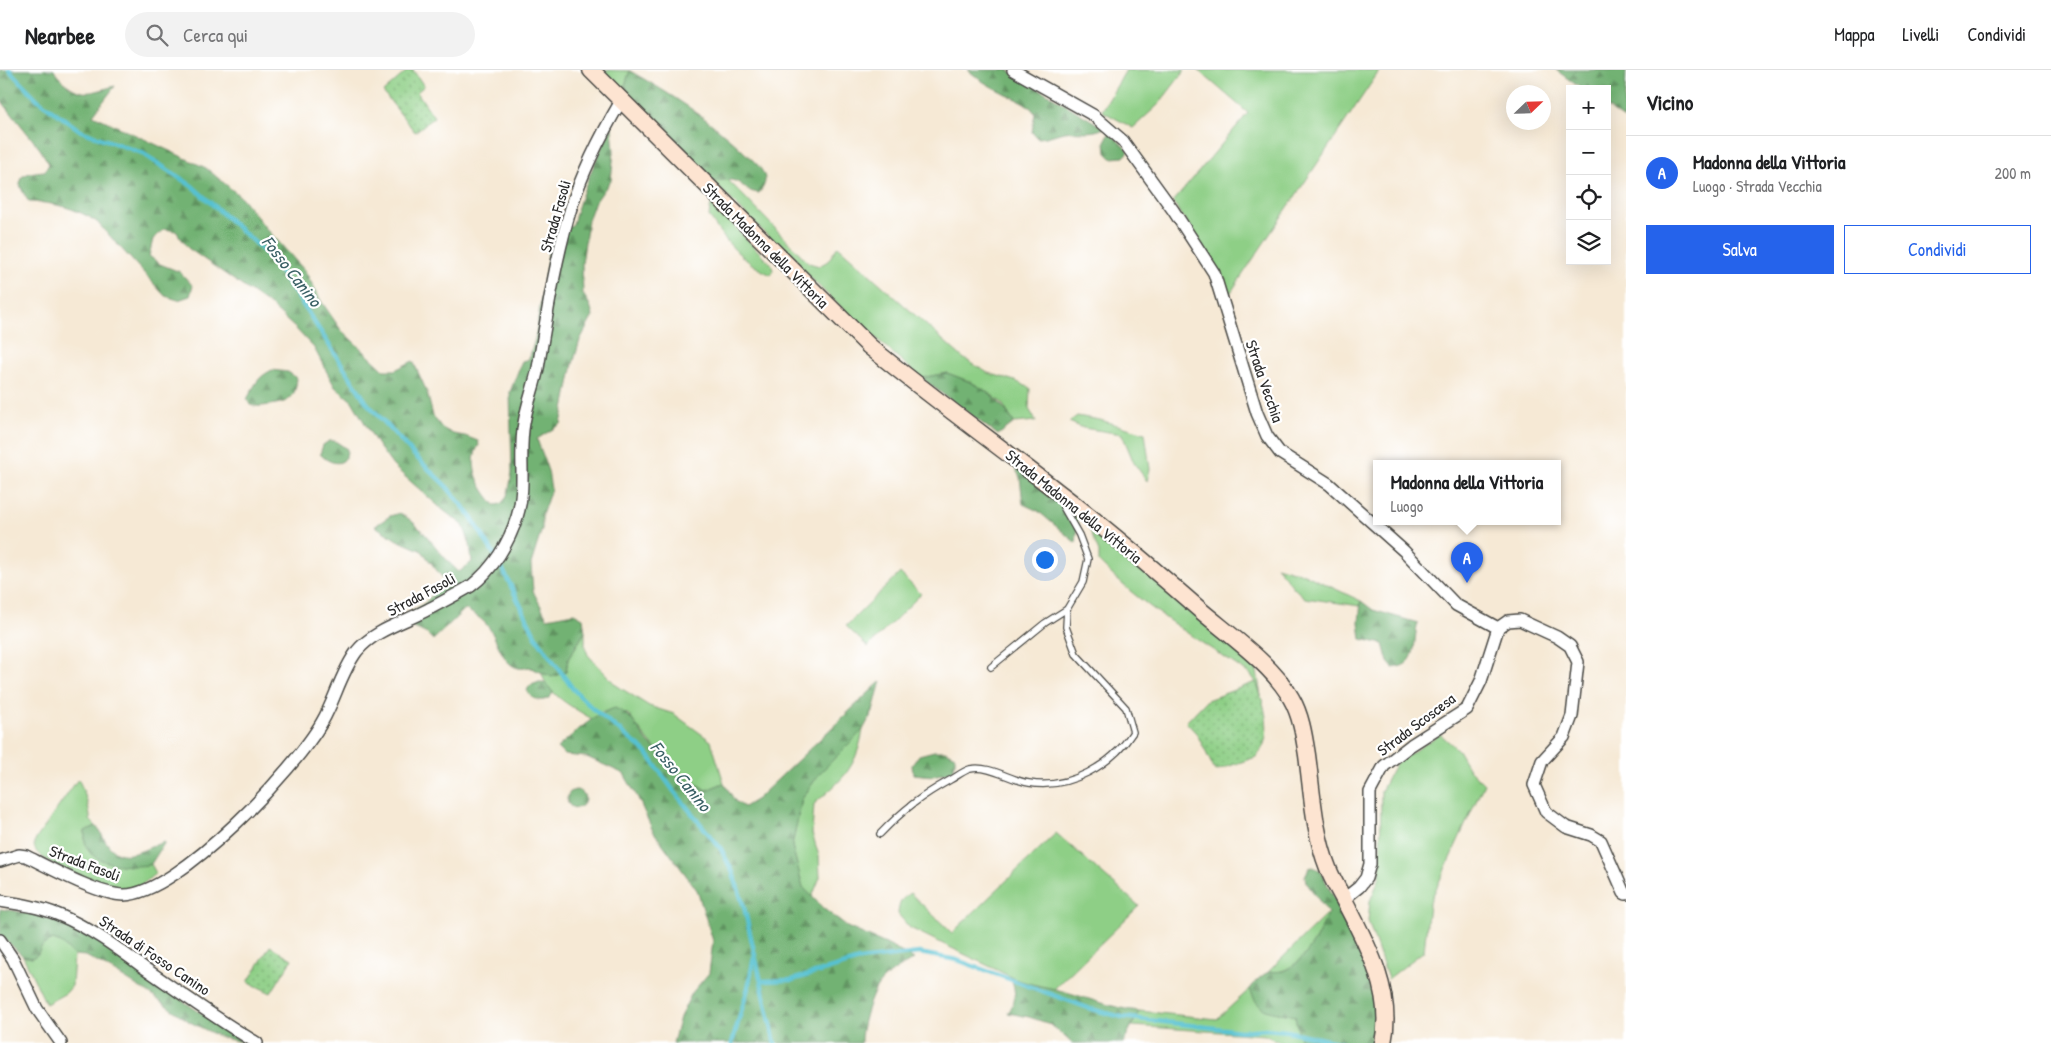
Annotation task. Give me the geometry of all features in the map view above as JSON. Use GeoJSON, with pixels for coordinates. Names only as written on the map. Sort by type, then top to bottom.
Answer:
{"type":"FeatureCollection","features":[{"type":"Feature","properties":{"kind":"street","name":"Strada Madonna della Vittoria"},"geometry":{"type":"LineString","coordinates":[[591,70],[869,346],[915,384],[1060,493],[1262,663],[1286,689],[1298,713],[1303,731],[1322,851],[1328,868],[1365,943],[1380,983],[1386,1006],[1387,1026],[1384,1043]]}},
{"type":"Feature","properties":{"kind":"street","name":"Strada Vecchia"},"geometry":{"type":"LineString","coordinates":[[1013,70],[1093,115],[1123,141],[1173,210],[1214,273],[1257,413],[1267,436],[1280,453],[1329,484],[1373,523]]}},
{"type":"Feature","properties":{"kind":"street","name":"Strada Fasoli"},"geometry":{"type":"LineString","coordinates":[[0,861],[19,855],[26,856],[109,893],[124,895],[152,888],[190,863],[211,845],[267,792],[294,763],[323,721],[349,662],[367,640],[471,586],[491,566],[511,533],[521,504],[524,473],[523,426],[537,370],[546,318],[571,208],[599,140],[621,101]]}},
{"type":"Feature","properties":{"kind":"street","name":"Strada Vecchia"},"geometry":{"type":"LineString","coordinates":[[1375,525],[1404,551],[1456,606],[1498,628]]}},
{"type":"Feature","properties":{"kind":"street"},"geometry":{"type":"LineString","coordinates":[[1498,628],[1508,621],[1520,620],[1557,637],[1570,646],[1578,662],[1570,723],[1564,737],[1542,761],[1534,785],[1546,812],[1566,827],[1592,835],[1601,841],[1626,894]]}},
{"type":"Feature","properties":{"kind":"street","name":"Strada Scoscesa"},"geometry":{"type":"LineString","coordinates":[[1344,899],[1359,887],[1366,878],[1370,864],[1370,792],[1384,766],[1410,745],[1467,710],[1481,681],[1498,628]]}},
{"type":"Feature","properties":{"kind":"street","name":"Strada di Fosso Canino"},"geometry":{"type":"LineString","coordinates":[[0,901],[40,908],[60,915],[90,930],[106,939],[185,996],[257,1043]]}},
{"type":"Feature","properties":{"kind":"street"},"geometry":{"type":"LineString","coordinates":[[0,940],[13,959],[37,1009],[61,1043]]}},
{"type":"Feature","properties":{"kind":"lane"},"geometry":{"type":"LineString","coordinates":[[880,834],[903,810],[968,769],[983,768],[1028,784],[1057,783],[1095,770],[1126,744],[1133,732],[1126,708],[1076,654],[1066,627],[1068,609],[1083,582],[1088,559],[1080,535],[1063,507],[1060,493]]}},
{"type":"Feature","properties":{"kind":"lane"},"geometry":{"type":"LineString","coordinates":[[991,667],[1045,623],[1068,609]]}},
{"type":"Feature","properties":{"kind":"green space"},"geometry":{"type":"Polygon","coordinates":[[[0,70],[54,70],[64,82],[83,92],[115,86],[93,115],[206,168],[242,198],[265,227],[305,271],[321,301],[341,330],[384,370],[395,370],[413,361],[427,392],[433,416],[442,428],[453,434],[478,441],[479,445],[474,461],[475,469],[480,484],[495,505],[503,501],[509,487],[512,472],[510,392],[522,361],[529,359],[535,339],[549,247],[560,221],[569,227],[573,224],[590,174],[612,127],[614,152],[611,180],[594,204],[588,220],[582,264],[583,294],[590,305],[593,316],[580,340],[573,364],[561,424],[537,439],[548,471],[551,489],[542,515],[542,529],[531,564],[533,591],[547,618],[574,613],[583,618],[585,632],[568,659],[566,672],[552,677],[529,667],[520,668],[513,666],[502,653],[485,623],[465,609],[433,640],[427,634],[398,620],[425,603],[445,581],[422,551],[397,540],[375,526],[390,516],[400,513],[424,533],[459,572],[472,562],[470,544],[463,525],[393,466],[377,444],[352,401],[335,387],[314,348],[296,329],[271,306],[188,248],[176,231],[165,229],[153,239],[149,256],[160,264],[180,272],[193,286],[190,296],[178,300],[165,296],[97,222],[81,213],[64,207],[47,203],[29,202],[21,187],[21,178],[29,173],[45,171],[49,164],[40,149],[0,99],[0,70]]]}},
{"type":"Feature","properties":{"kind":"green space"},"geometry":{"type":"Polygon","coordinates":[[[408,70],[413,70],[424,86],[417,92],[434,117],[415,132],[383,92],[408,70]]]}},
{"type":"Feature","properties":{"kind":"green space"},"geometry":{"type":"Polygon","coordinates":[[[599,70],[630,71],[625,85],[624,96],[599,70]]]}},
{"type":"Feature","properties":{"kind":"green space"},"geometry":{"type":"Polygon","coordinates":[[[968,70],[1008,70],[1104,128],[1089,132],[1064,132],[1037,138],[1032,132],[1035,113],[1032,109],[988,85],[968,70]]]}},
{"type":"Feature","properties":{"kind":"green space"},"geometry":{"type":"Polygon","coordinates":[[[1126,70],[1185,70],[1158,105],[1133,128],[1102,111],[1126,70]]]}},
{"type":"Feature","properties":{"kind":"green space"},"geometry":{"type":"Polygon","coordinates":[[[1198,70],[1380,70],[1229,295],[1215,265],[1173,202],[1248,113],[1198,70]]]}},
{"type":"Feature","properties":{"kind":"green space"},"geometry":{"type":"Polygon","coordinates":[[[1556,70],[1626,70],[1624,119],[1611,110],[1611,85],[1577,85],[1556,70]]]}},
{"type":"Feature","properties":{"kind":"green space"},"geometry":{"type":"Polygon","coordinates":[[[630,71],[704,118],[753,160],[763,172],[765,178],[764,185],[759,193],[752,192],[736,181],[723,180],[713,182],[624,96],[625,85],[630,71]]]}},
{"type":"Feature","properties":{"kind":"green space"},"geometry":{"type":"Polygon","coordinates":[[[1110,132],[1129,152],[1124,157],[1111,158],[1106,153],[1105,141],[1110,132]]]}},
{"type":"Feature","properties":{"kind":"green space"},"geometry":{"type":"Polygon","coordinates":[[[727,179],[809,263],[819,266],[828,261],[838,246],[963,358],[988,373],[1015,381],[1030,388],[1029,409],[1036,421],[1014,423],[1002,403],[989,393],[971,382],[947,373],[921,378],[832,299],[713,182],[727,179]]]}},
{"type":"Feature","properties":{"kind":"green space"},"geometry":{"type":"Polygon","coordinates":[[[711,203],[771,264],[773,270],[771,275],[743,258],[721,234],[709,216],[711,203]]]}},
{"type":"Feature","properties":{"kind":"green space"},"geometry":{"type":"Polygon","coordinates":[[[272,370],[288,372],[297,378],[293,395],[287,401],[277,404],[250,405],[247,399],[255,385],[259,379],[272,370]]]}},
{"type":"Feature","properties":{"kind":"green space"},"geometry":{"type":"Polygon","coordinates":[[[947,373],[986,391],[1007,412],[1014,423],[998,435],[921,378],[947,373]]]}},
{"type":"Feature","properties":{"kind":"green space"},"geometry":{"type":"Polygon","coordinates":[[[1077,416],[1100,420],[1145,433],[1150,469],[1147,481],[1134,463],[1122,434],[1083,428],[1069,422],[1077,416]]]}},
{"type":"Feature","properties":{"kind":"green space"},"geometry":{"type":"Polygon","coordinates":[[[329,441],[335,441],[347,449],[344,460],[337,463],[332,462],[320,454],[323,445],[329,441]]]}},
{"type":"Feature","properties":{"kind":"green space"},"geometry":{"type":"Polygon","coordinates":[[[1012,463],[1073,511],[1078,522],[1076,543],[1038,511],[1023,504],[1020,477],[1012,463]]]}},
{"type":"Feature","properties":{"kind":"green space"},"geometry":{"type":"Polygon","coordinates":[[[1086,521],[1118,551],[1253,661],[1257,671],[1261,696],[1256,682],[1251,675],[1152,608],[1099,562],[1099,552],[1086,521]]]}},
{"type":"Feature","properties":{"kind":"green space"},"geometry":{"type":"Polygon","coordinates":[[[1276,566],[1304,574],[1361,601],[1360,606],[1305,598],[1276,566]]]}},
{"type":"Feature","properties":{"kind":"green space"},"geometry":{"type":"Polygon","coordinates":[[[900,573],[921,594],[868,647],[846,626],[900,573]]]}},
{"type":"Feature","properties":{"kind":"green space"},"geometry":{"type":"Polygon","coordinates":[[[1361,601],[1373,610],[1418,623],[1413,652],[1407,663],[1393,668],[1388,662],[1383,644],[1361,639],[1359,622],[1361,601]]]}},
{"type":"Feature","properties":{"kind":"green space"},"geometry":{"type":"Polygon","coordinates":[[[585,632],[585,647],[588,655],[616,685],[649,706],[674,714],[711,741],[724,783],[706,790],[694,783],[663,756],[628,714],[603,711],[592,719],[555,694],[545,681],[542,673],[547,675],[566,672],[568,659],[585,632]]]}},
{"type":"Feature","properties":{"kind":"green space"},"geometry":{"type":"Polygon","coordinates":[[[881,681],[873,711],[863,730],[819,774],[802,799],[792,846],[803,887],[823,908],[847,927],[914,959],[889,975],[877,987],[866,1015],[861,1043],[673,1043],[680,1017],[692,993],[709,973],[713,941],[697,890],[653,831],[638,798],[624,774],[587,757],[564,755],[557,748],[591,720],[615,708],[627,715],[649,743],[683,775],[706,790],[724,783],[735,801],[744,807],[757,799],[881,681]]]}},
{"type":"Feature","properties":{"kind":"green space"},"geometry":{"type":"Polygon","coordinates":[[[544,682],[553,692],[551,696],[544,700],[536,699],[529,695],[527,691],[529,686],[544,682]]]}},
{"type":"Feature","properties":{"kind":"green space"},"geometry":{"type":"Polygon","coordinates":[[[1256,682],[1263,705],[1267,729],[1263,747],[1256,757],[1215,771],[1197,734],[1186,722],[1207,700],[1256,682]]]}},
{"type":"Feature","properties":{"kind":"green space"},"geometry":{"type":"Polygon","coordinates":[[[863,730],[856,754],[847,772],[814,804],[812,833],[819,856],[820,877],[812,897],[803,887],[792,846],[802,799],[819,774],[863,730]]]}},
{"type":"Feature","properties":{"kind":"green space"},"geometry":{"type":"Polygon","coordinates":[[[1440,734],[1458,750],[1469,769],[1484,784],[1429,904],[1424,951],[1388,979],[1368,921],[1370,901],[1380,877],[1381,791],[1396,763],[1440,734]]]}},
{"type":"Feature","properties":{"kind":"green space"},"geometry":{"type":"Polygon","coordinates":[[[934,751],[945,751],[955,756],[953,771],[933,776],[913,774],[912,765],[919,755],[934,751]]]}},
{"type":"Feature","properties":{"kind":"green space"},"geometry":{"type":"Polygon","coordinates":[[[78,779],[86,799],[90,820],[96,826],[85,831],[85,842],[146,866],[151,864],[156,873],[134,889],[126,892],[118,891],[95,884],[56,866],[46,860],[35,849],[34,842],[78,779]]]}},
{"type":"Feature","properties":{"kind":"green space"},"geometry":{"type":"Polygon","coordinates":[[[572,790],[580,790],[585,795],[583,806],[572,808],[567,803],[567,795],[572,790]]]}},
{"type":"Feature","properties":{"kind":"green space"},"geometry":{"type":"Polygon","coordinates":[[[96,826],[109,846],[122,854],[136,853],[165,842],[151,864],[127,866],[108,862],[93,855],[86,845],[85,831],[96,826]]]}},
{"type":"Feature","properties":{"kind":"green space"},"geometry":{"type":"Polygon","coordinates":[[[1056,833],[1139,906],[1054,989],[1026,984],[910,928],[898,914],[901,902],[910,893],[952,933],[1056,833]]]}},
{"type":"Feature","properties":{"kind":"green space"},"geometry":{"type":"Polygon","coordinates":[[[1313,867],[1320,870],[1337,903],[1358,946],[1373,985],[1379,1007],[1379,1026],[1376,1043],[1306,1043],[1300,1039],[1295,1016],[1272,1012],[1262,1008],[1250,989],[1265,974],[1283,971],[1299,961],[1321,930],[1328,913],[1306,882],[1305,876],[1309,868],[1313,867]]]}},
{"type":"Feature","properties":{"kind":"green space"},"geometry":{"type":"Polygon","coordinates":[[[0,909],[48,919],[89,936],[127,960],[245,1043],[220,1037],[190,1022],[113,971],[86,956],[74,955],[61,943],[53,940],[43,945],[38,954],[32,958],[23,956],[0,935],[0,909]]]}},
{"type":"Feature","properties":{"kind":"green space"},"geometry":{"type":"Polygon","coordinates":[[[1328,913],[1311,947],[1298,961],[1282,971],[1267,973],[1328,913]]]}},
{"type":"Feature","properties":{"kind":"green space"},"geometry":{"type":"Polygon","coordinates":[[[53,940],[61,943],[74,955],[72,986],[66,993],[46,1004],[23,956],[32,958],[38,954],[43,945],[53,940]]]}},
{"type":"Feature","properties":{"kind":"green space"},"geometry":{"type":"Polygon","coordinates":[[[270,946],[292,959],[271,993],[248,982],[270,946]]]}},
{"type":"Feature","properties":{"kind":"green space"},"geometry":{"type":"Polygon","coordinates":[[[1010,977],[1107,1005],[1139,1011],[1123,1043],[1072,1043],[1050,1024],[1008,1013],[1015,995],[1010,977]]]}},
{"type":"Feature","properties":{"kind":"green space"},"geometry":{"type":"Polygon","coordinates":[[[1250,989],[1258,1003],[1267,1010],[1295,1016],[1300,1039],[1306,1043],[1282,1043],[1264,1035],[1132,1026],[1139,1011],[1217,1019],[1250,989]]]}},
{"type":"Feature","properties":{"kind":"waterway","name":"Fosso Canino"},"geometry":{"type":"LineString","coordinates":[[9,70],[38,100],[81,131],[142,153],[192,186],[265,252],[292,288],[367,403],[414,455],[447,487],[470,515],[494,554]]}},
{"type":"Feature","properties":{"kind":"waterway","name":"Fosso Canino"},"geometry":{"type":"LineString","coordinates":[[499,562],[536,637],[573,689],[592,708],[646,752],[673,790],[721,849],[733,873],[744,907],[775,1043]]}},
{"type":"Feature","properties":{"kind":"waterway"},"geometry":{"type":"LineString","coordinates":[[761,981],[792,980],[859,960],[919,953],[957,960],[1091,1009],[1122,1017],[1241,1031],[1266,1029],[1287,1031],[1341,1043]]}},
{"type":"Feature","properties":{"kind":"waterway"},"geometry":{"type":"LineString","coordinates":[[732,1043],[748,988],[754,957]]}},
{"type":"Feature","properties":{"kind":"place","name":"Madonna della Vittoria"},"geometry":{"type":"Point","coordinates":[1467,583]}}]}
